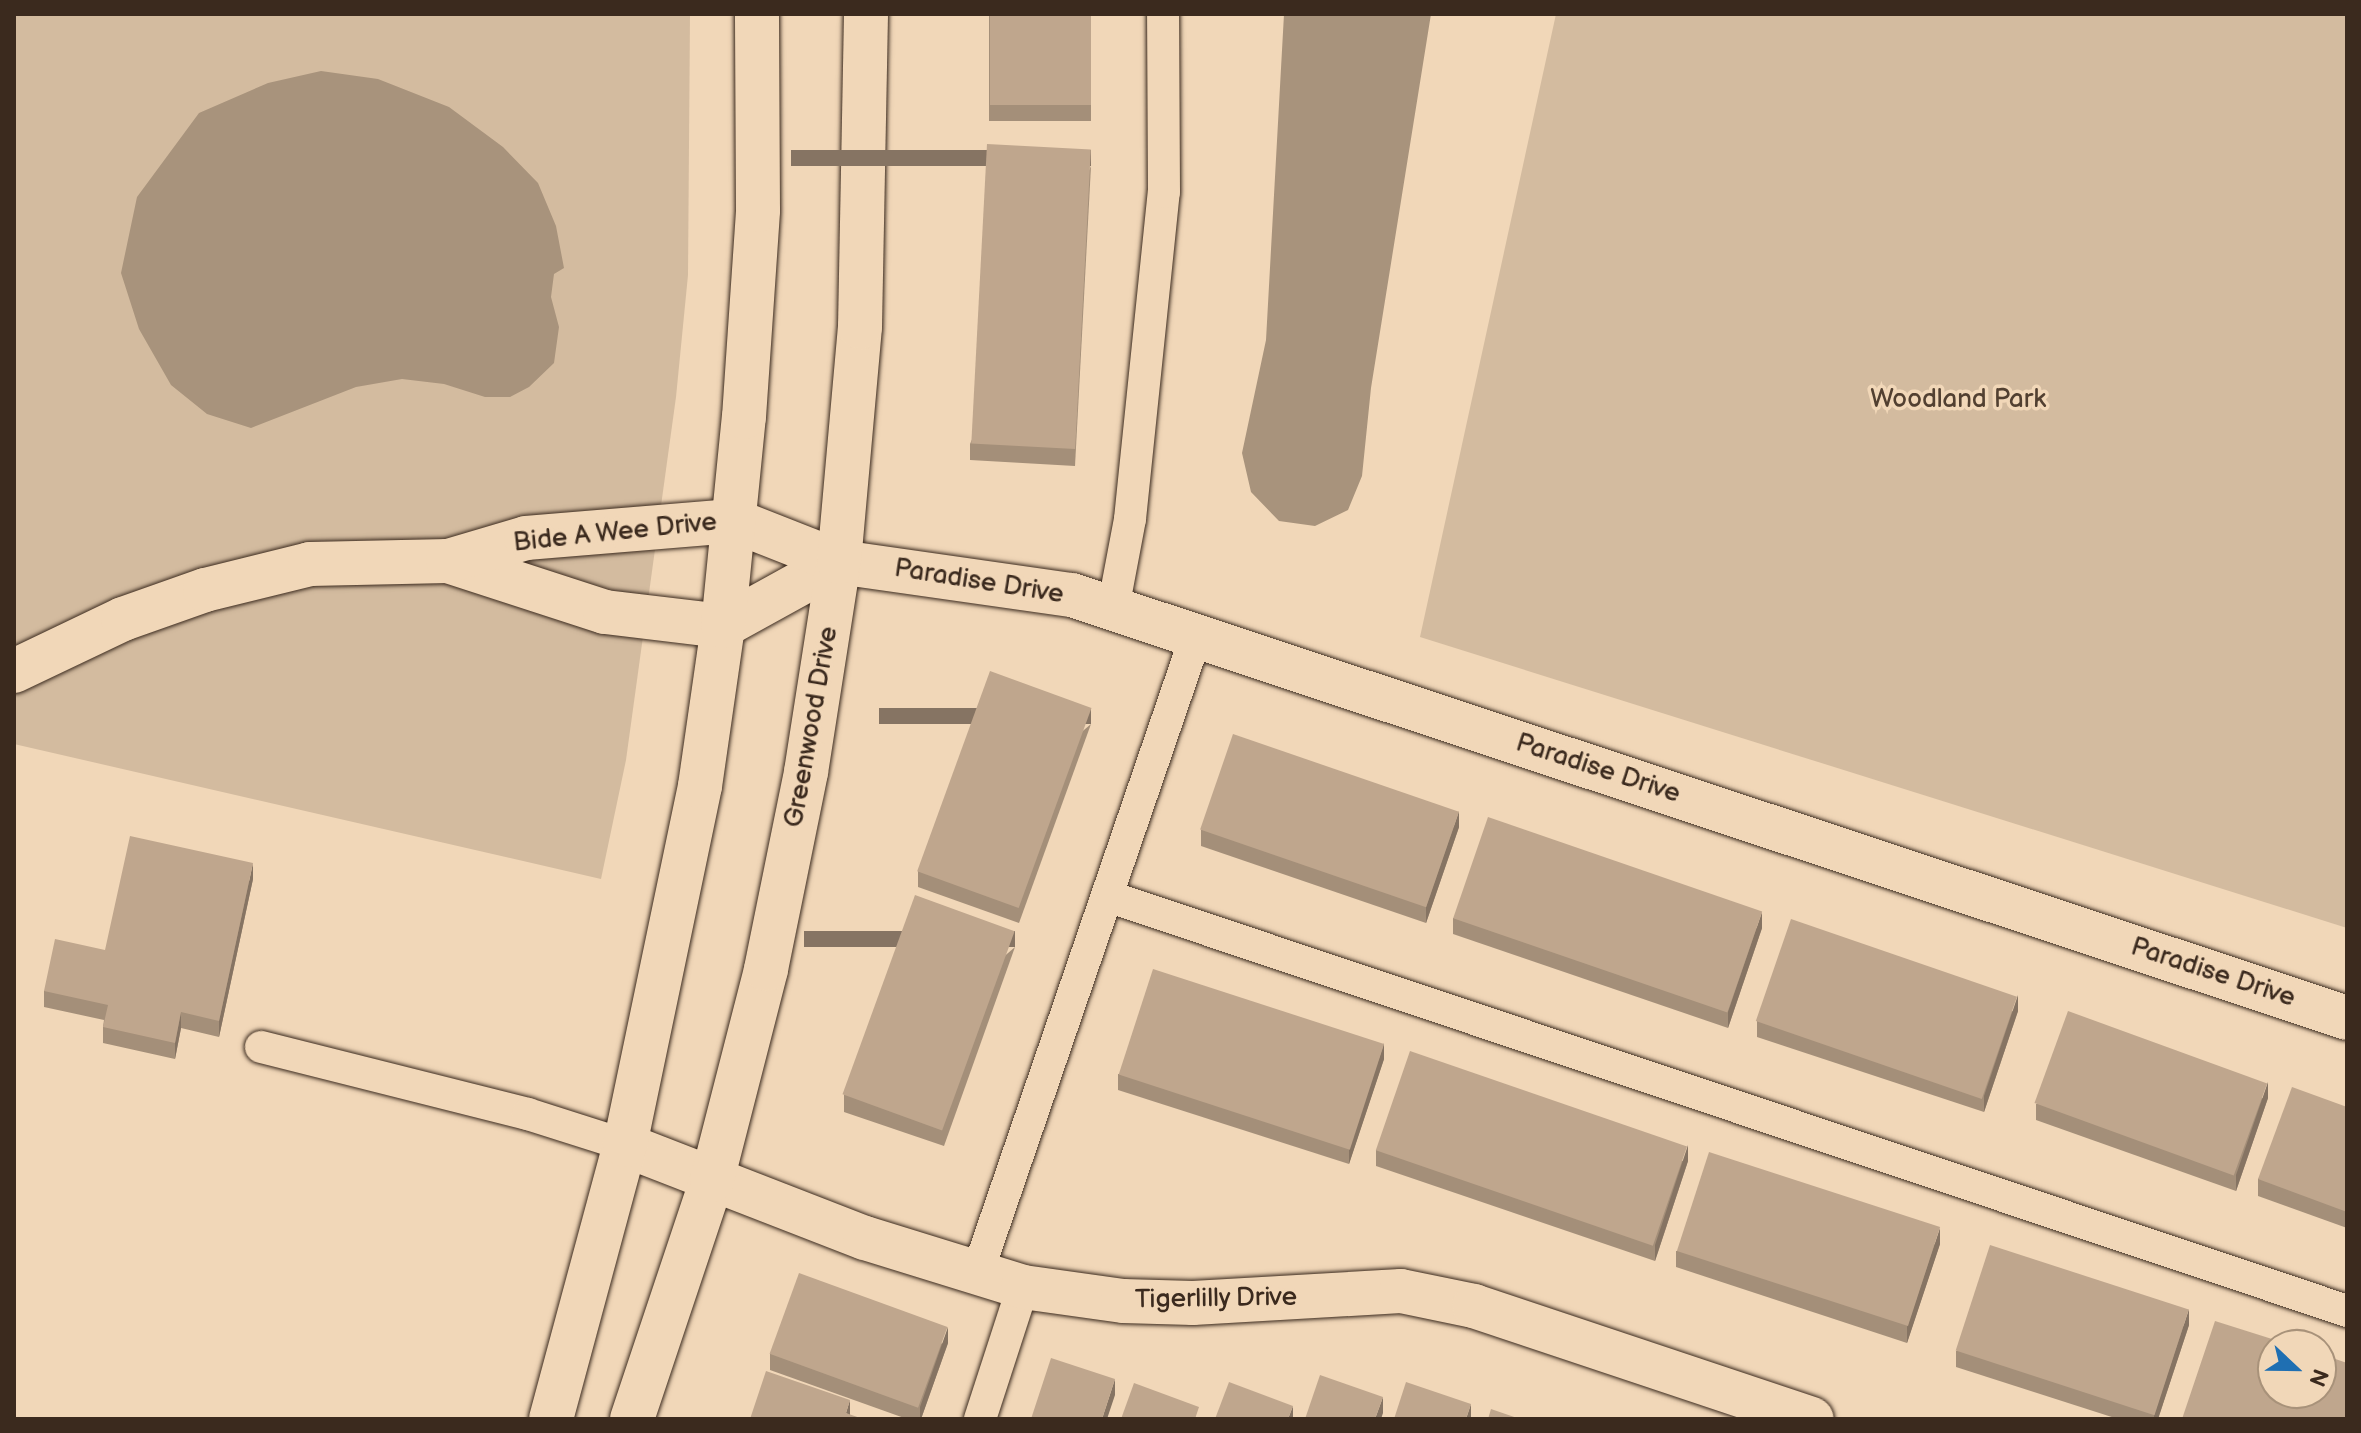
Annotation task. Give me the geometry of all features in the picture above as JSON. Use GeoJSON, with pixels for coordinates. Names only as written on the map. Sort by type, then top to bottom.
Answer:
{"type":"FeatureCollection","features":[{"type":"Feature","properties":{"kind":"street"},"geometry":{"type":"LineString","coordinates":[[551,1419],[625,1145],[700,786],[735,521],[758,210],[757,14]]}},
{"type":"Feature","properties":{"kind":"street","name":"Greenwood Drive"},"geometry":{"type":"LineString","coordinates":[[632,1419],[712,1180],[766,969],[806,772],[839,562],[860,327],[866,14]]}},
{"type":"Feature","properties":{"kind":"street","name":"Bide A Wee Drive"},"geometry":{"type":"LineString","coordinates":[[14,671],[123,619],[205,590],[310,564],[448,561],[526,538],[735,521],[839,562]]}},
{"type":"Feature","properties":{"kind":"street","name":"Bide A Wee Drive"},"geometry":{"type":"LineString","coordinates":[[448,561],[605,612],[723,626]]}},
{"type":"Feature","properties":{"kind":"street"},"geometry":{"type":"LineString","coordinates":[[723,626],[839,562]]}},
{"type":"Feature","properties":{"kind":"street","name":"Paradise Drive"},"geometry":{"type":"LineString","coordinates":[[839,562],[1072,595],[2347,1018]]}},
{"type":"Feature","properties":{"kind":"street","name":"Tigerlilly Drive"},"geometry":{"type":"LineString","coordinates":[[625,1145],[712,1180],[977,1274],[1023,1287],[1123,1301],[1193,1303],[1401,1291],[1474,1306],[1812,1419]]}},
{"type":"Feature","properties":{"kind":"lane"},"geometry":{"type":"LineString","coordinates":[[1113,609],[1130,519],[1164,192],[1163,14]]}},
{"type":"Feature","properties":{"kind":"lane"},"geometry":{"type":"LineString","coordinates":[[977,1274],[1196,636]]}},
{"type":"Feature","properties":{"kind":"lane"},"geometry":{"type":"LineString","coordinates":[[1107,896],[2347,1311]]}},
{"type":"Feature","properties":{"kind":"lane"},"geometry":{"type":"LineString","coordinates":[[261,1047],[528,1114],[625,1145]]}},
{"type":"Feature","properties":{"kind":"lane"},"geometry":{"type":"LineString","coordinates":[[980,1419],[1023,1287]]}},
{"type":"Feature","properties":{"kind":"green space"},"geometry":{"type":"Polygon","coordinates":[[[14,14],[690,14],[688,275],[676,397],[626,760],[601,879],[14,744],[14,14]]]}},
{"type":"Feature","properties":{"kind":"green space","name":"Woodland Park"},"geometry":{"type":"Polygon","coordinates":[[[1556,14],[2347,14],[2347,928],[1420,637],[1556,14]]]}},
{"type":"Feature","properties":{"kind":"shaded area"},"geometry":{"type":"Polygon","coordinates":[[[1284,14],[1431,14],[1371,388],[1362,476],[1348,510],[1315,526],[1279,521],[1251,492],[1242,453],[1266,340],[1284,14]]]}},
{"type":"Feature","properties":{"kind":"shaded area"},"geometry":{"type":"Polygon","coordinates":[[[321,71],[378,79],[449,107],[503,147],[538,183],[556,226],[564,268],[554,274],[551,297],[559,327],[554,363],[529,387],[510,397],[485,397],[444,384],[402,379],[356,387],[251,428],[207,414],[171,385],[139,329],[121,273],[137,197],[199,113],[268,83],[321,71]]]}},
{"type":"Feature","properties":{"kind":"building"},"geometry":{"type":"Polygon","coordinates":[[[990,14],[1091,14],[1091,105],[990,105],[990,14]]]}},
{"type":"Feature","properties":{"kind":"building"},"geometry":{"type":"Polygon","coordinates":[[[987,144],[1091,149],[1075,449],[971,444],[987,144]]]}},
{"type":"Feature","properties":{"kind":"building"},"geometry":{"type":"Polygon","coordinates":[[[990,671],[1091,708],[1019,908],[917,871],[990,671]]]}},
{"type":"Feature","properties":{"kind":"building"},"geometry":{"type":"Polygon","coordinates":[[[1233,734],[1459,812],[1426,907],[1200,829],[1233,734]]]}},
{"type":"Feature","properties":{"kind":"building"},"geometry":{"type":"Polygon","coordinates":[[[1488,817],[1762,911],[1727,1013],[1453,918],[1488,817]]]}},
{"type":"Feature","properties":{"kind":"building"},"geometry":{"type":"Polygon","coordinates":[[[130,836],[253,863],[219,1021],[181,1012],[175,1043],[103,1027],[108,1005],[44,991],[55,939],[105,950],[130,836]]]}},
{"type":"Feature","properties":{"kind":"building"},"geometry":{"type":"Polygon","coordinates":[[[915,895],[1015,931],[942,1130],[842,1094],[915,895]]]}},
{"type":"Feature","properties":{"kind":"building"},"geometry":{"type":"Polygon","coordinates":[[[1791,919],[2017,997],[1982,1099],[1756,1021],[1791,919]]]}},
{"type":"Feature","properties":{"kind":"building"},"geometry":{"type":"Polygon","coordinates":[[[1153,969],[1384,1044],[1350,1150],[1119,1075],[1153,969]]]}},
{"type":"Feature","properties":{"kind":"building"},"geometry":{"type":"Polygon","coordinates":[[[2068,1011],[2267,1084],[2234,1176],[2034,1103],[2068,1011]]]}},
{"type":"Feature","properties":{"kind":"building"},"geometry":{"type":"Polygon","coordinates":[[[1410,1051],[1687,1146],[1653,1246],[1376,1150],[1410,1051]]]}},
{"type":"Feature","properties":{"kind":"building"},"geometry":{"type":"Polygon","coordinates":[[[2292,1087],[2347,1107],[2347,1212],[2258,1179],[2292,1087]]]}},
{"type":"Feature","properties":{"kind":"building"},"geometry":{"type":"Polygon","coordinates":[[[1709,1152],[1940,1227],[1908,1326],[1677,1251],[1709,1152]]]}},
{"type":"Feature","properties":{"kind":"building"},"geometry":{"type":"Polygon","coordinates":[[[1990,1245],[2189,1310],[2154,1415],[1956,1351],[1990,1245]]]}},
{"type":"Feature","properties":{"kind":"building"},"geometry":{"type":"Polygon","coordinates":[[[799,1273],[947,1327],[918,1408],[770,1354],[799,1273]]]}},
{"type":"Feature","properties":{"kind":"building"},"geometry":{"type":"Polygon","coordinates":[[[2215,1321],[2257,1334],[2257,1409],[2337,1409],[2337,1360],[2347,1363],[2347,1419],[2182,1419],[2215,1321]]]}},
{"type":"Feature","properties":{"kind":"building"},"geometry":{"type":"Polygon","coordinates":[[[1051,1358],[1115,1379],[1102,1419],[1031,1419],[1051,1358]]]}},
{"type":"Feature","properties":{"kind":"building"},"geometry":{"type":"Polygon","coordinates":[[[766,1371],[850,1400],[846,1413],[863,1419],[750,1419],[766,1371]]]}},
{"type":"Feature","properties":{"kind":"building"},"geometry":{"type":"Polygon","coordinates":[[[1320,1375],[1383,1397],[1375,1419],[1305,1419],[1320,1375]]]}},
{"type":"Feature","properties":{"kind":"building"},"geometry":{"type":"Polygon","coordinates":[[[1229,1382],[1293,1406],[1288,1419],[1215,1419],[1229,1382]]]}},
{"type":"Feature","properties":{"kind":"building"},"geometry":{"type":"Polygon","coordinates":[[[1406,1382],[1471,1404],[1466,1419],[1394,1419],[1406,1382]]]}},
{"type":"Feature","properties":{"kind":"building"},"geometry":{"type":"Polygon","coordinates":[[[1134,1383],[1199,1407],[1195,1419],[1121,1419],[1134,1383]]]}},
{"type":"Feature","properties":{"kind":"building"},"geometry":{"type":"Polygon","coordinates":[[[1491,1409],[1520,1419],[1488,1419],[1491,1409]]]}}]}
